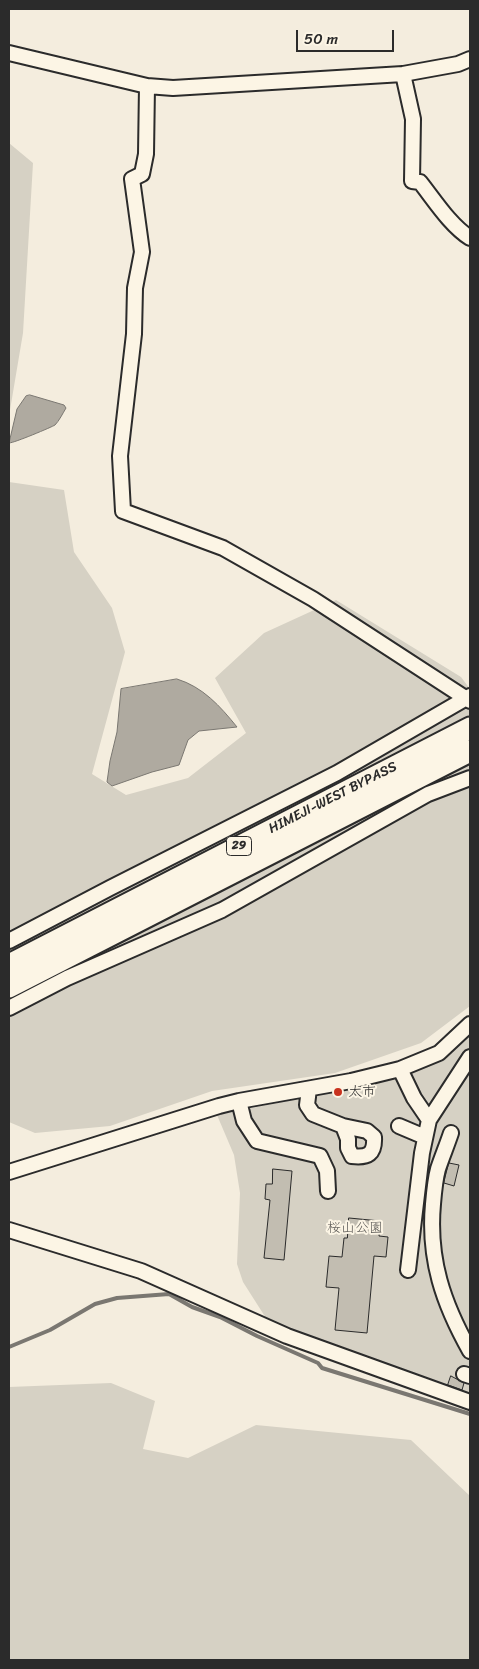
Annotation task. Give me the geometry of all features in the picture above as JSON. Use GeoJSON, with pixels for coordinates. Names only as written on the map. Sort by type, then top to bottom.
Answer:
{"type":"FeatureCollection","features":[{"type":"Feature","properties":{"kind":"highway","name":"HIMEJI-WEST BYPASS"},"geometry":{"type":"LineString","coordinates":[[9,964],[470,728]]}},
{"type":"Feature","properties":{"kind":"highway","name":"HIMEJI-WEST BYPASS"},"geometry":{"type":"LineString","coordinates":[[9,986],[470,751]]}},
{"type":"Feature","properties":{"kind":"street"},"geometry":{"type":"LineString","coordinates":[[9,53],[147,86],[174,88],[403,74],[458,64],[470,59]]}},
{"type":"Feature","properties":{"kind":"street"},"geometry":{"type":"LineString","coordinates":[[403,74],[413,119],[412,181],[420,182],[445,214],[470,238]]}},
{"type":"Feature","properties":{"kind":"street"},"geometry":{"type":"LineString","coordinates":[[9,941],[337,773],[469,699],[313,599],[223,548],[123,511],[120,456],[134,334],[135,288],[142,252],[132,180],[142,174],[146,154],[147,86]]}},
{"type":"Feature","properties":{"kind":"street"},"geometry":{"type":"LineString","coordinates":[[9,1008],[67,978],[222,910],[428,794],[470,778]]}},
{"type":"Feature","properties":{"kind":"street"},"geometry":{"type":"LineString","coordinates":[[9,1172],[239,1101],[400,1070],[439,1052],[470,1024]]}},
{"type":"Feature","properties":{"kind":"street"},"geometry":{"type":"LineString","coordinates":[[408,1270],[425,1137],[429,1120],[470,1057]]}},
{"type":"Feature","properties":{"kind":"street"},"geometry":{"type":"LineString","coordinates":[[400,1070],[414,1098],[429,1120]]}},
{"type":"Feature","properties":{"kind":"street"},"geometry":{"type":"LineString","coordinates":[[309,1089],[307,1105],[313,1114],[343,1126]]}},
{"type":"Feature","properties":{"kind":"street"},"geometry":{"type":"LineString","coordinates":[[239,1101],[244,1122],[257,1141],[320,1156],[327,1171],[328,1192]]}},
{"type":"Feature","properties":{"kind":"street"},"geometry":{"type":"LineString","coordinates":[[399,1126],[425,1137]]}},
{"type":"Feature","properties":{"kind":"street"},"geometry":{"type":"LineString","coordinates":[[451,1133],[437,1171],[432,1214],[432,1246],[436,1271],[443,1295],[458,1329],[470,1350]]}},
{"type":"Feature","properties":{"kind":"street"},"geometry":{"type":"LineString","coordinates":[[9,1230],[141,1271],[287,1336],[470,1402]]}},
{"type":"Feature","properties":{"kind":"green space"},"geometry":{"type":"Polygon","coordinates":[[[9,143],[33,163],[23,333],[9,416],[9,143]]]}},
{"type":"Feature","properties":{"kind":"green space"},"geometry":{"type":"Polygon","coordinates":[[[9,482],[64,490],[74,552],[112,608],[125,652],[92,774],[126,795],[188,778],[246,733],[215,678],[264,633],[336,600],[461,677],[470,689],[470,1006],[421,1043],[335,1073],[212,1091],[110,1126],[35,1133],[9,1122],[9,482]]]}},
{"type":"Feature","properties":{"kind":"green space","name":"桜山公園"},"geometry":{"type":"Polygon","coordinates":[[[470,1035],[470,1398],[271,1326],[243,1282],[237,1264],[240,1193],[234,1155],[217,1115],[408,1075],[444,1058],[470,1035]]]}},
{"type":"Feature","properties":{"kind":"green space"},"geometry":{"type":"Polygon","coordinates":[[[111,1383],[155,1401],[143,1449],[188,1458],[256,1425],[411,1440],[470,1496],[470,1660],[9,1660],[9,1387],[111,1383]]]}},
{"type":"Feature","properties":{"kind":"shaded area"},"geometry":{"type":"Polygon","coordinates":[[[30,395],[64,405],[66,408],[55,425],[9,443],[17,409],[26,396],[30,395]]]}},
{"type":"Feature","properties":{"kind":"shaded area"},"geometry":{"type":"Polygon","coordinates":[[[177,679],[203,692],[237,727],[199,731],[188,740],[179,765],[112,786],[107,782],[117,732],[121,689],[177,679]]]}},
{"type":"Feature","properties":{"kind":"building"},"geometry":{"type":"Polygon","coordinates":[[[449,1163],[459,1165],[454,1186],[444,1183],[449,1163]]]}},
{"type":"Feature","properties":{"kind":"building"},"geometry":{"type":"Polygon","coordinates":[[[273,1169],[292,1171],[284,1260],[264,1258],[270,1200],[265,1199],[266,1184],[272,1184],[273,1169]]]}},
{"type":"Feature","properties":{"kind":"building"},"geometry":{"type":"Polygon","coordinates":[[[349,1218],[380,1221],[379,1236],[388,1237],[386,1257],[374,1256],[367,1333],[335,1330],[339,1288],[326,1287],[329,1256],[342,1257],[344,1238],[347,1238],[349,1218]]]}},
{"type":"Feature","properties":{"kind":"building"},"geometry":{"type":"Polygon","coordinates":[[[451,1376],[464,1383],[462,1390],[448,1385],[451,1376]]]}},
{"type":"Feature","properties":{"kind":"waterway"},"geometry":{"type":"LineString","coordinates":[[9,1347],[50,1330],[95,1304],[117,1298],[169,1294],[192,1307],[220,1317],[318,1363],[322,1368],[470,1414]]}},
{"type":"Feature","properties":{"kind":"place","name":"太市"},"geometry":{"type":"Point","coordinates":[338,1092]}}]}
